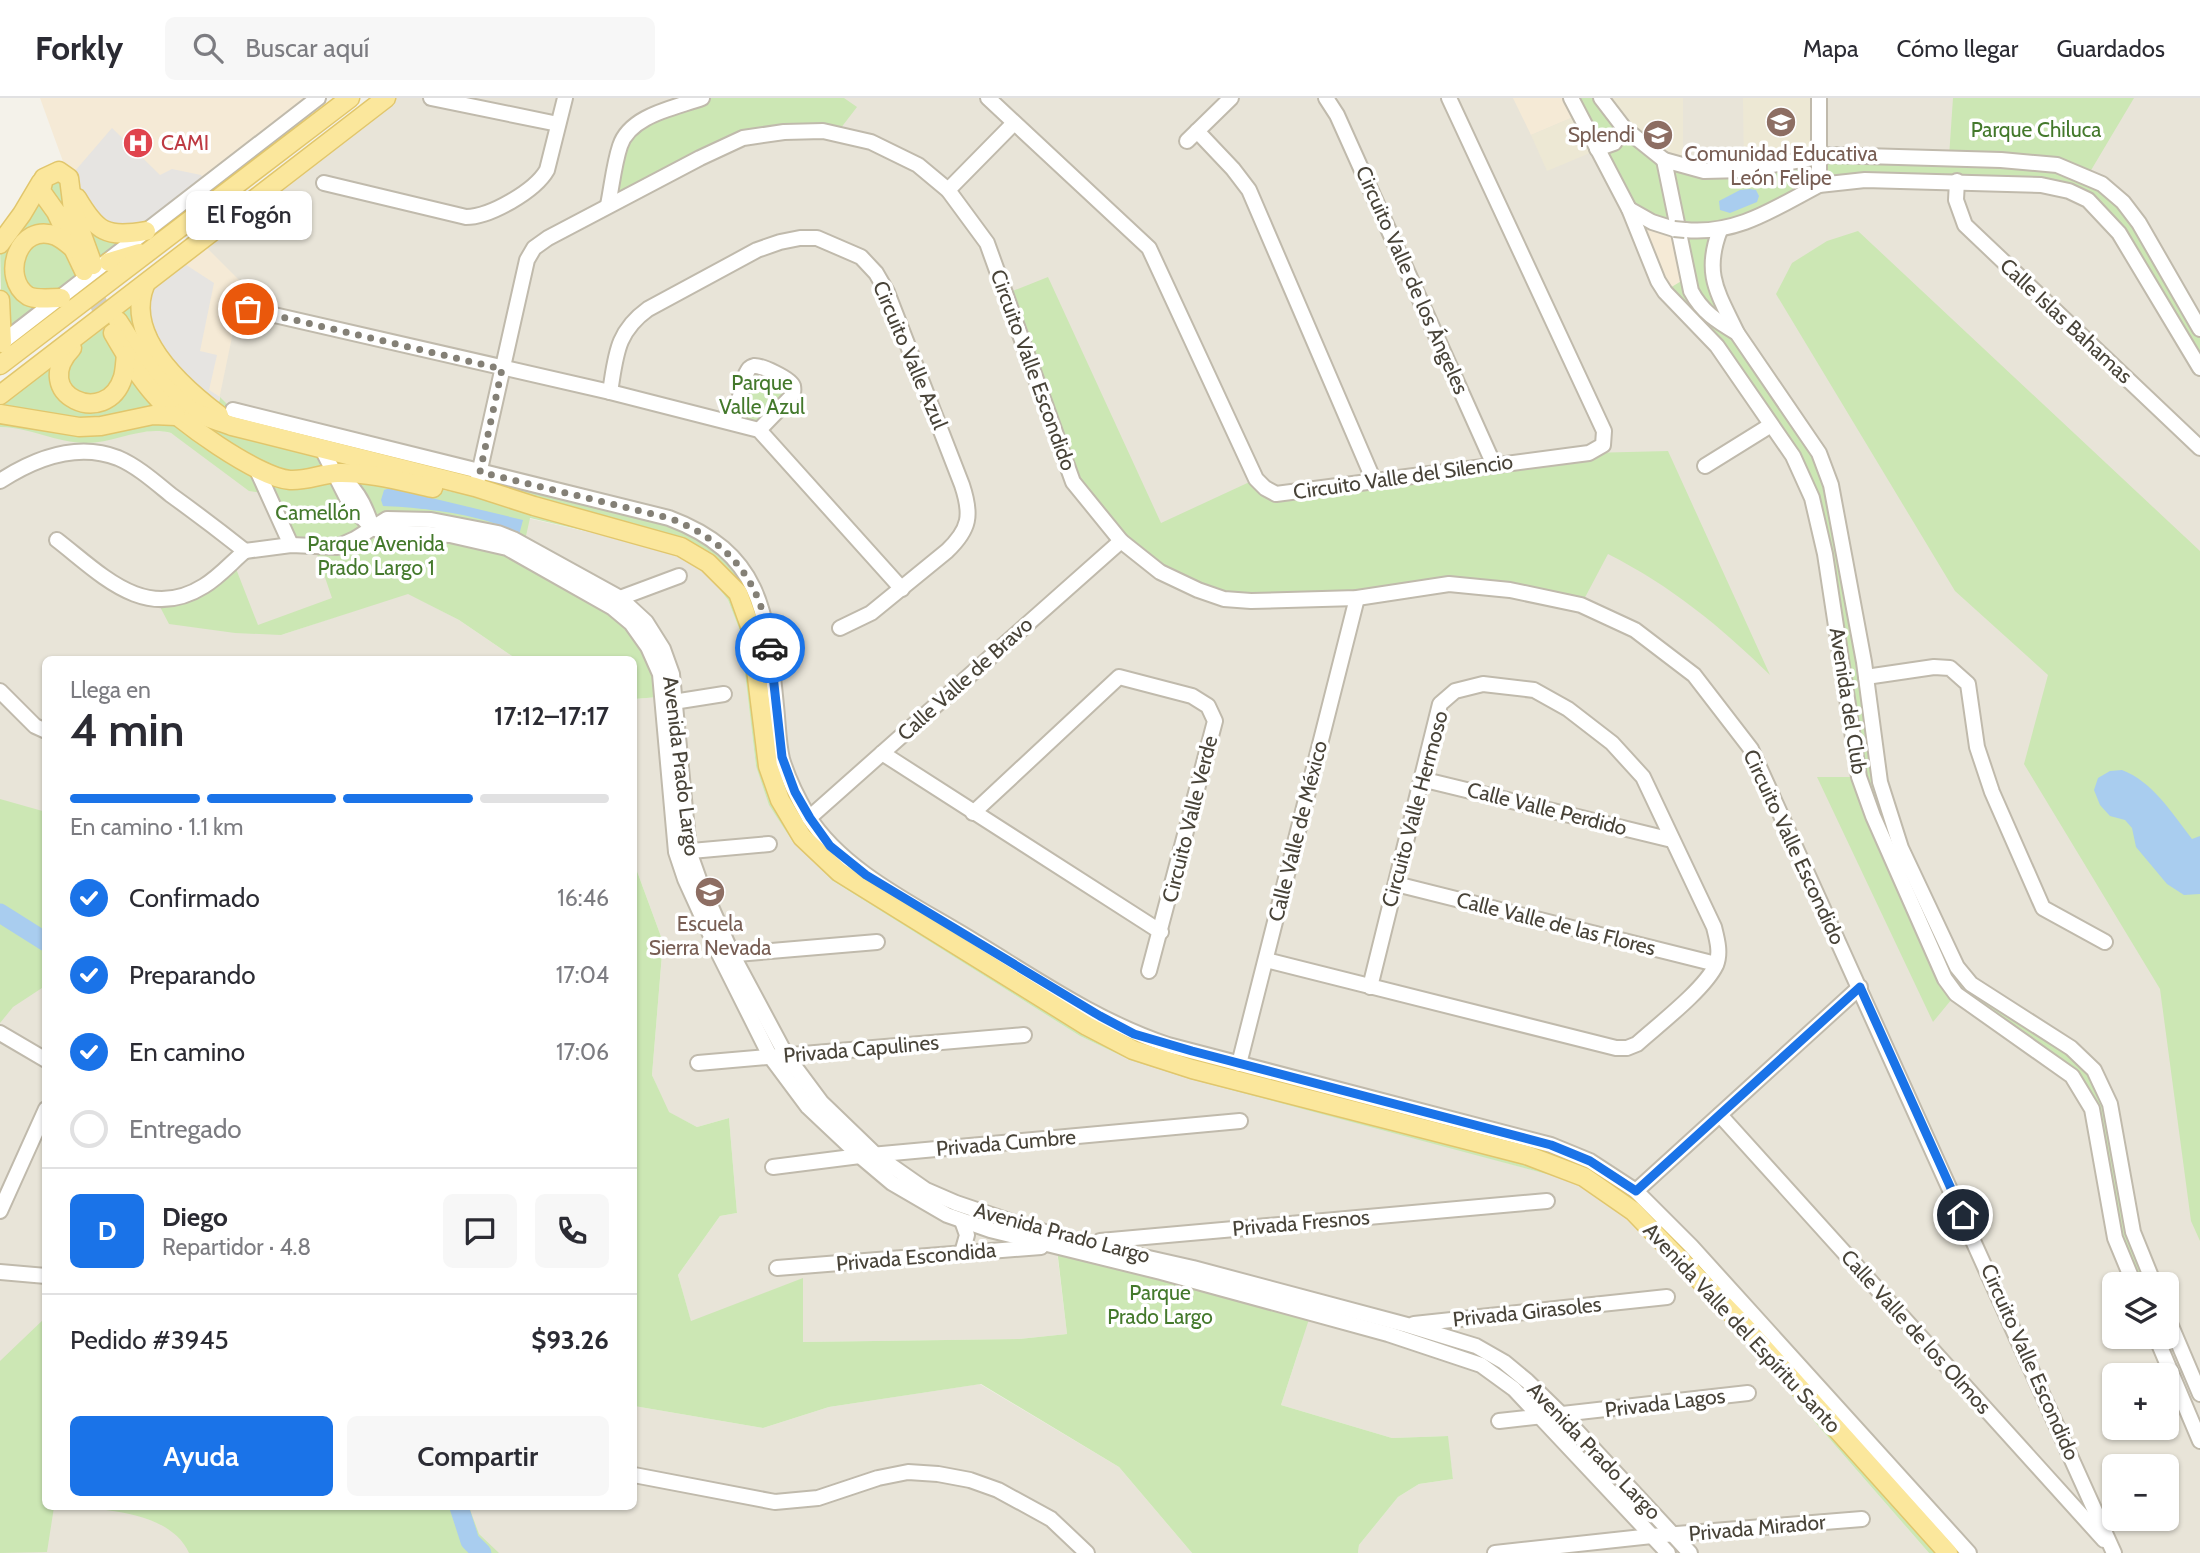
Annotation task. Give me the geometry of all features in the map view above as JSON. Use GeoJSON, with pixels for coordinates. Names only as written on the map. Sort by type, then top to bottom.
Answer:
{"type":"FeatureCollection","features":[{"type":"Feature","properties":{"kind":"main road"},"geometry":{"type":"LineString","coordinates":[[0,365],[350,98]]}},
{"type":"Feature","properties":{"kind":"main road"},"geometry":{"type":"LineString","coordinates":[[126,355],[123,377],[116,391],[101,403],[81,403],[66,394],[59,380],[60,365],[65,356],[107,324],[145,285],[386,98]]}},
{"type":"Feature","properties":{"kind":"main road"},"geometry":{"type":"LineString","coordinates":[[0,244],[41,183],[48,175],[59,171],[69,178],[92,223],[104,232],[120,236],[146,231]]}},
{"type":"Feature","properties":{"kind":"main road"},"geometry":{"type":"LineString","coordinates":[[41,183],[41,191],[56,212],[74,249]]}},
{"type":"Feature","properties":{"kind":"main road"},"geometry":{"type":"LineString","coordinates":[[72,188],[73,210],[95,266]]}},
{"type":"Feature","properties":{"kind":"main road"},"geometry":{"type":"LineString","coordinates":[[61,298],[29,297],[14,286],[8,270],[10,259],[15,248],[24,239],[42,233],[57,236],[95,266]]}},
{"type":"Feature","properties":{"kind":"main road"},"geometry":{"type":"LineString","coordinates":[[95,266],[152,248]]}},
{"type":"Feature","properties":{"kind":"main road"},"geometry":{"type":"LineString","coordinates":[[145,285],[139,308],[152,345],[176,377],[232,418]]}},
{"type":"Feature","properties":{"kind":"main road"},"geometry":{"type":"LineString","coordinates":[[0,300],[1,344]]}},
{"type":"Feature","properties":{"kind":"main road"},"geometry":{"type":"LineString","coordinates":[[0,395],[107,324]]}},
{"type":"Feature","properties":{"kind":"main road","name":"Avenida Valle del Espíritu Santo"},"geometry":{"type":"LineString","coordinates":[[107,324],[155,396],[176,416],[263,472],[288,480],[334,473],[376,476],[501,502],[534,506]]}},
{"type":"Feature","properties":{"kind":"main road","name":"Avenida Valle del Espíritu Santo"},"geometry":{"type":"LineString","coordinates":[[107,324],[170,393],[192,410],[232,418],[321,447],[477,481],[534,506],[681,547],[708,563],[738,593],[751,629],[768,766],[776,789],[802,836],[839,872],[1087,1026],[1133,1050],[1192,1069],[1526,1155],[1584,1177],[1633,1211],[1727,1307],[1948,1553]]}},
{"type":"Feature","properties":{"kind":"main road"},"geometry":{"type":"LineString","coordinates":[[0,414],[79,427],[101,426],[153,415],[176,416]]}},
{"type":"Feature","properties":{"kind":"street"},"geometry":{"type":"LineString","coordinates":[[1,344],[61,298],[95,266],[146,231],[318,98]]}},
{"type":"Feature","properties":{"kind":"street"},"geometry":{"type":"LineString","coordinates":[[432,98],[558,124]]}},
{"type":"Feature","properties":{"kind":"street"},"geometry":{"type":"LineString","coordinates":[[324,183],[466,217],[477,217],[532,188],[541,180],[547,170],[565,98]]}},
{"type":"Feature","properties":{"kind":"street"},"geometry":{"type":"LineString","coordinates":[[608,205],[620,144],[629,130],[643,120],[702,98]]}},
{"type":"Feature","properties":{"kind":"street","name":"Circuito Valle del Silencio"},"geometry":{"type":"LineString","coordinates":[[988,98],[1149,248],[1256,479],[1276,494],[1588,453],[1603,445],[1604,431],[1449,98]]}},
{"type":"Feature","properties":{"kind":"street"},"geometry":{"type":"LineString","coordinates":[[1231,98],[1192,136],[1233,169],[1249,190],[1374,481]]}},
{"type":"Feature","properties":{"kind":"street","name":"Circuito Valle de los Ángeles"},"geometry":{"type":"LineString","coordinates":[[1326,98],[1337,114],[1494,464]]}},
{"type":"Feature","properties":{"kind":"street","name":"Avenida del Club"},"geometry":{"type":"LineString","coordinates":[[1571,98],[1597,149],[1640,216],[1640,235],[1658,281],[1665,292],[1717,346],[1793,456],[1812,498],[1825,554],[1859,777],[1873,817],[1942,953],[1971,984],[2071,1048],[2094,1070],[2110,1104],[2133,1233],[2149,1272]]}},
{"type":"Feature","properties":{"kind":"street"},"geometry":{"type":"LineString","coordinates":[[1601,98],[1624,128],[1664,160],[1674,166],[1704,171],[1744,170],[1819,155],[1864,154],[2057,165],[2102,184],[2123,202],[2139,223],[2200,329]]}},
{"type":"Feature","properties":{"kind":"street"},"geometry":{"type":"LineString","coordinates":[[1819,98],[1819,186]]}},
{"type":"Feature","properties":{"kind":"street"},"geometry":{"type":"LineString","coordinates":[[948,190],[1014,123]]}},
{"type":"Feature","properties":{"kind":"street"},"geometry":{"type":"LineString","coordinates":[[1597,149],[1614,143],[1624,128]]}},
{"type":"Feature","properties":{"kind":"street","name":"Circuito Valle Escondido"},"geometry":{"type":"LineString","coordinates":[[477,481],[527,260],[534,248],[608,205],[743,138],[784,132],[823,131],[872,142],[918,165],[948,190],[987,243],[1073,482],[1121,541],[1160,572],[1224,599],[1251,601],[1357,598],[1449,584],[1510,590],[1581,605],[1635,630],[1694,675],[1751,749],[2113,1551]]}},
{"type":"Feature","properties":{"kind":"street","name":"Avenida del Club"},"geometry":{"type":"LineString","coordinates":[[1664,160],[1691,291],[1700,308],[1737,333],[1819,453],[1831,485],[1851,580],[1880,782],[1889,815],[1942,953],[1945,979],[1956,994],[2072,1076],[2092,1109],[2115,1238],[2129,1272]]}},
{"type":"Feature","properties":{"kind":"street"},"geometry":{"type":"LineString","coordinates":[[1640,216],[1679,230],[1720,230],[1739,226],[1819,186],[1865,180],[2041,185],[2069,191],[2088,200],[2119,233],[2200,368]]}},
{"type":"Feature","properties":{"kind":"street","name":"Calle Islas Bahamas"},"geometry":{"type":"LineString","coordinates":[[1957,181],[1956,200],[1965,225],[2200,448]]}},
{"type":"Feature","properties":{"kind":"street"},"geometry":{"type":"LineString","coordinates":[[1720,230],[1713,248],[1711,265],[1715,287],[1737,333]]}},
{"type":"Feature","properties":{"kind":"street","name":"Circuito Valle Azul"},"geometry":{"type":"LineString","coordinates":[[610,392],[618,345],[624,332],[632,320],[660,302],[757,250],[780,242],[817,238],[861,257],[876,273],[887,292],[967,501],[968,515],[958,540],[902,589],[871,612],[840,628]]}},
{"type":"Feature","properties":{"kind":"street"},"geometry":{"type":"LineString","coordinates":[[248,309],[610,392],[758,430],[902,589]]}},
{"type":"Feature","properties":{"kind":"street"},"geometry":{"type":"LineString","coordinates":[[733,422],[749,368],[761,367],[788,379],[794,391],[758,430]]}},
{"type":"Feature","properties":{"kind":"street"},"geometry":{"type":"LineString","coordinates":[[232,418],[477,481],[669,518],[693,527],[722,548],[748,576],[762,606],[769,641],[782,757],[795,792],[830,846],[866,875],[1134,1034],[1551,1145],[1590,1161],[1636,1191],[1691,1246],[1969,1553]]}},
{"type":"Feature","properties":{"kind":"street"},"geometry":{"type":"LineString","coordinates":[[1705,466],[1772,425]]}},
{"type":"Feature","properties":{"kind":"street"},"geometry":{"type":"LineString","coordinates":[[57,540],[125,592],[157,601],[182,597],[205,585],[245,551],[295,545],[337,547],[372,528],[355,490],[334,473],[321,447]]}},
{"type":"Feature","properties":{"kind":"street"},"geometry":{"type":"LineString","coordinates":[[0,481],[20,468],[48,457],[78,451],[102,453],[119,458],[140,471],[245,551]]}},
{"type":"Feature","properties":{"kind":"street"},"geometry":{"type":"LineString","coordinates":[[263,472],[295,545]]}},
{"type":"Feature","properties":{"kind":"street","name":"Avenida Prado Largo"},"geometry":{"type":"LineString","coordinates":[[372,528],[386,532],[450,535],[507,548],[596,592],[620,598],[646,622],[663,649],[672,674],[669,703],[683,852],[770,1056],[808,1107],[892,1183],[947,1215],[990,1230],[1388,1335],[1481,1365],[1514,1389],[1668,1553]]}},
{"type":"Feature","properties":{"kind":"street","name":"Calle Valle de Bravo"},"geometry":{"type":"LineString","coordinates":[[810,818],[1121,541]]}},
{"type":"Feature","properties":{"kind":"street"},"geometry":{"type":"LineString","coordinates":[[620,598],[679,576]]}},
{"type":"Feature","properties":{"kind":"street","name":"Avenida Prado Largo"},"geometry":{"type":"LineString","coordinates":[[596,592],[631,623],[648,647],[669,703]]}},
{"type":"Feature","properties":{"kind":"street","name":"Calle Valle de México"},"geometry":{"type":"LineString","coordinates":[[1239,1064],[1357,598]]}},
{"type":"Feature","properties":{"kind":"street"},"geometry":{"type":"LineString","coordinates":[[1866,677],[1934,667],[1950,668],[1968,684],[1977,747],[1992,792],[2043,908],[2105,942]]}},
{"type":"Feature","properties":{"kind":"street","name":"Circuito Valle Verde"},"geometry":{"type":"LineString","coordinates":[[973,813],[1119,677],[1192,696],[1208,706],[1215,721],[1149,971]]}},
{"type":"Feature","properties":{"kind":"street","name":"Circuito Valle Hermoso"},"geometry":{"type":"LineString","coordinates":[[1370,987],[1440,704],[1455,691],[1483,684],[1534,690],[1568,709],[1612,743],[1643,777],[1714,927],[1719,946],[1716,964]]}},
{"type":"Feature","properties":{"kind":"street"},"geometry":{"type":"LineString","coordinates":[[0,691],[25,717],[42,728]]}},
{"type":"Feature","properties":{"kind":"street"},"geometry":{"type":"LineString","coordinates":[[669,703],[724,694]]}},
{"type":"Feature","properties":{"kind":"street","name":"Circuito Valle Verde"},"geometry":{"type":"LineString","coordinates":[[881,753],[1161,932]]}},
{"type":"Feature","properties":{"kind":"street","name":"Calle Valle Perdido"},"geometry":{"type":"LineString","coordinates":[[1421,779],[1672,840]]}},
{"type":"Feature","properties":{"kind":"street"},"geometry":{"type":"LineString","coordinates":[[683,852],[769,844]]}},
{"type":"Feature","properties":{"kind":"street","name":"Calle Valle de las Flores"},"geometry":{"type":"LineString","coordinates":[[1396,884],[1716,964]]}},
{"type":"Feature","properties":{"kind":"street"},"geometry":{"type":"LineString","coordinates":[[726,955],[877,942]]}},
{"type":"Feature","properties":{"kind":"street","name":"Avenida Prado Largo"},"geometry":{"type":"LineString","coordinates":[[726,955],[800,1077],[821,1102],[876,1155],[926,1190],[956,1203],[1082,1243],[1158,1259],[1476,1346],[1504,1362],[1562,1415],[1690,1553]]}},
{"type":"Feature","properties":{"kind":"street"},"geometry":{"type":"LineString","coordinates":[[1266,960],[1616,1048],[1637,1044],[1704,982],[1716,964]]}},
{"type":"Feature","properties":{"kind":"street"},"geometry":{"type":"LineString","coordinates":[[1636,1191],[1860,987]]}},
{"type":"Feature","properties":{"kind":"street"},"geometry":{"type":"LineString","coordinates":[[0,1033],[42,1058]]}},
{"type":"Feature","properties":{"kind":"street","name":"Privada Capulines"},"geometry":{"type":"LineString","coordinates":[[698,1063],[1024,1035]]}},
{"type":"Feature","properties":{"kind":"street","name":"Calle Valle de los Olmos"},"geometry":{"type":"LineString","coordinates":[[1720,1115],[2113,1551]]}},
{"type":"Feature","properties":{"kind":"street"},"geometry":{"type":"LineString","coordinates":[[0,1212],[42,1118]]}},
{"type":"Feature","properties":{"kind":"street","name":"Privada Cumbre"},"geometry":{"type":"LineString","coordinates":[[773,1167],[860,1156],[1240,1121]]}},
{"type":"Feature","properties":{"kind":"street","name":"Privada Fresnos"},"geometry":{"type":"LineString","coordinates":[[1055,1246],[1547,1201]]}},
{"type":"Feature","properties":{"kind":"street"},"geometry":{"type":"LineString","coordinates":[[962,1221],[967,1236],[962,1253]]}},
{"type":"Feature","properties":{"kind":"street"},"geometry":{"type":"LineString","coordinates":[[1156,1236],[1153,1248],[1158,1259]]}},
{"type":"Feature","properties":{"kind":"street","name":"Privada Escondida"},"geometry":{"type":"LineString","coordinates":[[777,1268],[1055,1246]]}},
{"type":"Feature","properties":{"kind":"street"},"geometry":{"type":"LineString","coordinates":[[0,1272],[42,1276]]}},
{"type":"Feature","properties":{"kind":"street","name":"Privada Girasoles"},"geometry":{"type":"LineString","coordinates":[[1388,1335],[1407,1325],[1667,1297]]}},
{"type":"Feature","properties":{"kind":"street"},"geometry":{"type":"LineString","coordinates":[[2179,1345],[2200,1394]]}},
{"type":"Feature","properties":{"kind":"street"},"geometry":{"type":"LineString","coordinates":[[2162,1349],[2200,1441]]}},
{"type":"Feature","properties":{"kind":"street","name":"Privada Lagos"},"geometry":{"type":"LineString","coordinates":[[1499,1421],[1748,1393]]}},
{"type":"Feature","properties":{"kind":"street"},"geometry":{"type":"LineString","coordinates":[[2052,1482],[2066,1478],[2077,1468]]}},
{"type":"Feature","properties":{"kind":"street"},"geometry":{"type":"LineString","coordinates":[[637,1476],[775,1502],[818,1498],[878,1478],[908,1472],[938,1474],[970,1480],[1010,1496],[1051,1519],[1087,1553]]}},
{"type":"Feature","properties":{"kind":"street","name":"Privada Mirador"},"geometry":{"type":"LineString","coordinates":[[1495,1553],[1652,1536],[1862,1519]]}},
{"type":"Feature","properties":{"kind":"shaded area"},"geometry":{"type":"Polygon","coordinates":[[[40,98],[318,98],[214,179],[69,178],[40,98]]]}},
{"type":"Feature","properties":{"kind":"shaded area"},"geometry":{"type":"Polygon","coordinates":[[[386,98],[2200,98],[2200,1553],[1957,1553],[1630,1195],[1146,1045],[814,838],[771,726],[718,556],[235,420],[145,285],[386,98]]]}},
{"type":"Feature","properties":{"kind":"shaded area"},"geometry":{"type":"Polygon","coordinates":[[[1513,98],[1571,98],[1578,115],[1531,135],[1513,98]]]}},
{"type":"Feature","properties":{"kind":"shaded area","name":"Splendi"},"geometry":{"type":"Polygon","coordinates":[[[1601,98],[1683,98],[1683,166],[1664,160],[1601,98]]]}},
{"type":"Feature","properties":{"kind":"shaded area","name":"Comunidad Educativa León Felipe"},"geometry":{"type":"Polygon","coordinates":[[[1743,98],[1819,98],[1819,155],[1744,170],[1743,98]]]}},
{"type":"Feature","properties":{"kind":"shaded area"},"geometry":{"type":"Polygon","coordinates":[[[1578,115],[1597,150],[1547,171],[1531,135],[1578,115]]]}},
{"type":"Feature","properties":{"kind":"shaded area"},"geometry":{"type":"Polygon","coordinates":[[[112,128],[160,175],[172,169],[201,175],[207,184],[146,231],[104,232],[69,178],[112,128]]]}},
{"type":"Feature","properties":{"kind":"shaded area"},"geometry":{"type":"Polygon","coordinates":[[[1647,225],[1674,233],[1688,277],[1659,295],[1635,238],[1647,225]]]}},
{"type":"Feature","properties":{"kind":"shaded area"},"geometry":{"type":"Polygon","coordinates":[[[200,241],[243,284],[216,414],[145,285],[200,241]]]}},
{"type":"Feature","properties":{"kind":"shaded area"},"geometry":{"type":"Polygon","coordinates":[[[177,259],[214,283],[200,351],[217,355],[209,390],[220,397],[216,414],[146,333],[145,285],[177,259]]]}},
{"type":"Feature","properties":{"kind":"shaded area"},"geometry":{"type":"Polygon","coordinates":[[[0,427],[141,432],[159,430],[171,433],[269,494],[339,496],[375,483],[680,553],[703,568],[728,600],[740,631],[756,766],[833,881],[1080,1036],[1130,1060],[1569,1180],[1599,1196],[1628,1220],[1739,1335],[1929,1553],[1358,1553],[1359,1545],[1398,1497],[1419,1484],[1453,1479],[1447,1436],[1392,1438],[1281,1405],[1300,1347],[1057,1251],[1067,1334],[1019,1339],[803,1342],[802,1279],[691,1322],[678,1275],[720,1216],[737,1213],[729,1118],[697,1127],[668,1112],[652,1075],[663,942],[637,871],[637,699],[659,697],[654,663],[420,566],[281,635],[408,593],[459,620],[512,656],[42,656],[42,1510],[637,1510],[637,1407],[763,1428],[829,1407],[980,1384],[1119,1467],[1192,1553],[0,1553],[0,427]]]}},
{"type":"Feature","properties":{"kind":"green space"},"geometry":{"type":"Polygon","coordinates":[[[702,98],[844,98],[857,107],[837,133],[743,138],[608,205],[629,130],[702,98]]]}},
{"type":"Feature","properties":{"kind":"green space","name":"Parque Chiluca"},"geometry":{"type":"Polygon","coordinates":[[[1571,98],[1601,98],[1623,134],[1674,166],[1704,171],[1819,155],[1949,157],[1953,98],[2134,98],[2087,177],[2123,202],[2200,329],[2200,370],[2119,233],[2069,191],[1829,183],[1719,233],[1715,287],[1819,453],[1880,782],[1957,966],[2071,1048],[2110,1104],[2133,1232],[2149,1272],[2129,1272],[2115,1238],[2092,1109],[2072,1076],[1956,994],[1933,1022],[1817,777],[1859,777],[1812,498],[1771,425],[1665,291],[1688,277],[1679,228],[1641,215],[1571,98]]]}},
{"type":"Feature","properties":{"kind":"green space"},"geometry":{"type":"Polygon","coordinates":[[[48,175],[146,231],[2,343],[0,244],[48,175]]]}},
{"type":"Feature","properties":{"kind":"green space"},"geometry":{"type":"Polygon","coordinates":[[[1858,231],[2200,551],[2200,1241],[2191,1221],[2160,989],[2024,764],[2048,675],[1955,591],[1776,294],[1792,263],[1827,241],[1858,231]]]}},
{"type":"Feature","properties":{"kind":"green space"},"geometry":{"type":"Polygon","coordinates":[[[1048,277],[1161,523],[1256,479],[1276,494],[1589,453],[1668,451],[1770,675],[1674,593],[1608,554],[1581,605],[1449,584],[1251,601],[1160,572],[1073,482],[1005,294],[1048,277]]]}},
{"type":"Feature","properties":{"kind":"green space"},"geometry":{"type":"Polygon","coordinates":[[[145,285],[217,413],[220,397],[233,410],[669,518],[722,548],[762,606],[782,757],[830,846],[1134,1034],[1551,1145],[1636,1191],[1969,1553],[1929,1553],[1739,1335],[1628,1220],[1599,1196],[1569,1180],[1190,1079],[1130,1060],[1080,1036],[833,881],[793,842],[769,805],[756,766],[740,631],[728,600],[703,568],[680,553],[530,518],[524,545],[387,518],[490,544],[613,608],[648,647],[659,697],[637,699],[637,656],[512,656],[459,620],[408,594],[281,635],[235,633],[169,624],[157,601],[182,597],[233,561],[258,625],[332,598],[315,548],[299,546],[268,475],[269,494],[249,491],[171,433],[160,431],[86,443],[0,427],[0,395],[94,324],[109,327],[118,321],[123,302],[145,285]],[[322,447],[334,473],[376,476],[501,502],[322,447]]]}},
{"type":"Feature","properties":{"kind":"green space","name":"Parque Valle Azul"},"geometry":{"type":"Polygon","coordinates":[[[746,364],[801,390],[758,429],[734,421],[746,364]]]}},
{"type":"Feature","properties":{"kind":"green space"},"geometry":{"type":"Polygon","coordinates":[[[0,799],[42,811],[42,988],[13,1007],[0,1023],[0,799]]]}},
{"type":"Feature","properties":{"kind":"green space","name":"Parque Prado Largo"},"geometry":{"type":"Polygon","coordinates":[[[637,871],[663,942],[652,1075],[669,1112],[697,1127],[729,1118],[737,1213],[720,1216],[678,1275],[691,1321],[803,1278],[803,1342],[1019,1339],[1067,1334],[1057,1249],[1312,1310],[1281,1405],[1392,1438],[1448,1436],[1453,1479],[1419,1484],[1398,1497],[1359,1545],[1358,1553],[1192,1553],[1119,1467],[981,1384],[829,1407],[763,1428],[637,1407],[637,871]]]}},
{"type":"Feature","properties":{"kind":"green space"},"geometry":{"type":"Polygon","coordinates":[[[42,1321],[42,1510],[54,1510],[47,1552],[0,1553],[0,1361],[42,1321]]]}},
{"type":"Feature","properties":{"kind":"green space"},"geometry":{"type":"Polygon","coordinates":[[[102,1510],[470,1510],[479,1534],[499,1553],[189,1553],[180,1539],[166,1528],[131,1514],[102,1510]]]}},
{"type":"Feature","properties":{"kind":"water"},"geometry":{"type":"Polygon","coordinates":[[[1740,190],[1756,190],[1759,196],[1757,202],[1730,213],[1720,210],[1719,201],[1740,190]]]}},
{"type":"Feature","properties":{"kind":"water"},"geometry":{"type":"Polygon","coordinates":[[[390,488],[523,520],[519,535],[507,528],[473,517],[434,510],[383,506],[381,500],[384,490],[390,488]]]}},
{"type":"Feature","properties":{"kind":"water"},"geometry":{"type":"Polygon","coordinates":[[[2122,770],[2152,790],[2192,839],[2200,836],[2200,894],[2184,895],[2167,884],[2136,847],[2132,828],[2125,820],[2110,816],[2100,805],[2094,790],[2098,778],[2110,771],[2122,770]]]}},
{"type":"Feature","properties":{"kind":"waterway"},"geometry":{"type":"LineString","coordinates":[[0,913],[42,939]]}},
{"type":"Feature","properties":{"kind":"waterway"},"geometry":{"type":"LineString","coordinates":[[460,1510],[470,1541],[482,1553]]}},
{"type":"Feature","properties":{"kind":"tunnel"},"geometry":{"type":"LineString","coordinates":[[84,271],[109,327]]}},
{"type":"Feature","properties":{"kind":"way so far"},"geometry":{"type":"LineString","coordinates":[[248,309],[502,369],[480,472],[669,518],[693,527],[722,548],[748,576],[762,606],[770,648]]}},
{"type":"Feature","properties":{"kind":"place","name":"Comunidad Educativa León Felipe"},"geometry":{"type":"Point","coordinates":[1781,122]}},
{"type":"Feature","properties":{"kind":"place","name":"Splendi"},"geometry":{"type":"Point","coordinates":[1658,135]}},
{"type":"Feature","properties":{"kind":"place","name":"CAMI"},"geometry":{"type":"Point","coordinates":[138,143]}},
{"type":"Feature","properties":{"kind":"place","name":"El Fogón"},"geometry":{"type":"Point","coordinates":[248,309]}},
{"type":"Feature","properties":{"kind":"place","name":"Escuela Sierra Nevada"},"geometry":{"type":"Point","coordinates":[710,892]}},
{"type":"Feature","properties":{"kind":"route"},"geometry":{"type":"LineString","coordinates":[[770,648],[782,757],[795,792],[830,846],[866,875],[1042,982],[1134,1034],[1551,1145],[1590,1161],[1636,1191],[1860,987],[1963,1215]]}},
{"type":"Feature","properties":{"kind":"park label","name":"Camellón"},"geometry":{"type":"Point","coordinates":[318,513]}},
{"type":"Feature","properties":{"kind":"park label","name":"Parque Avenida Prado Largo 1"},"geometry":{"type":"Point","coordinates":[376,556]}}]}
